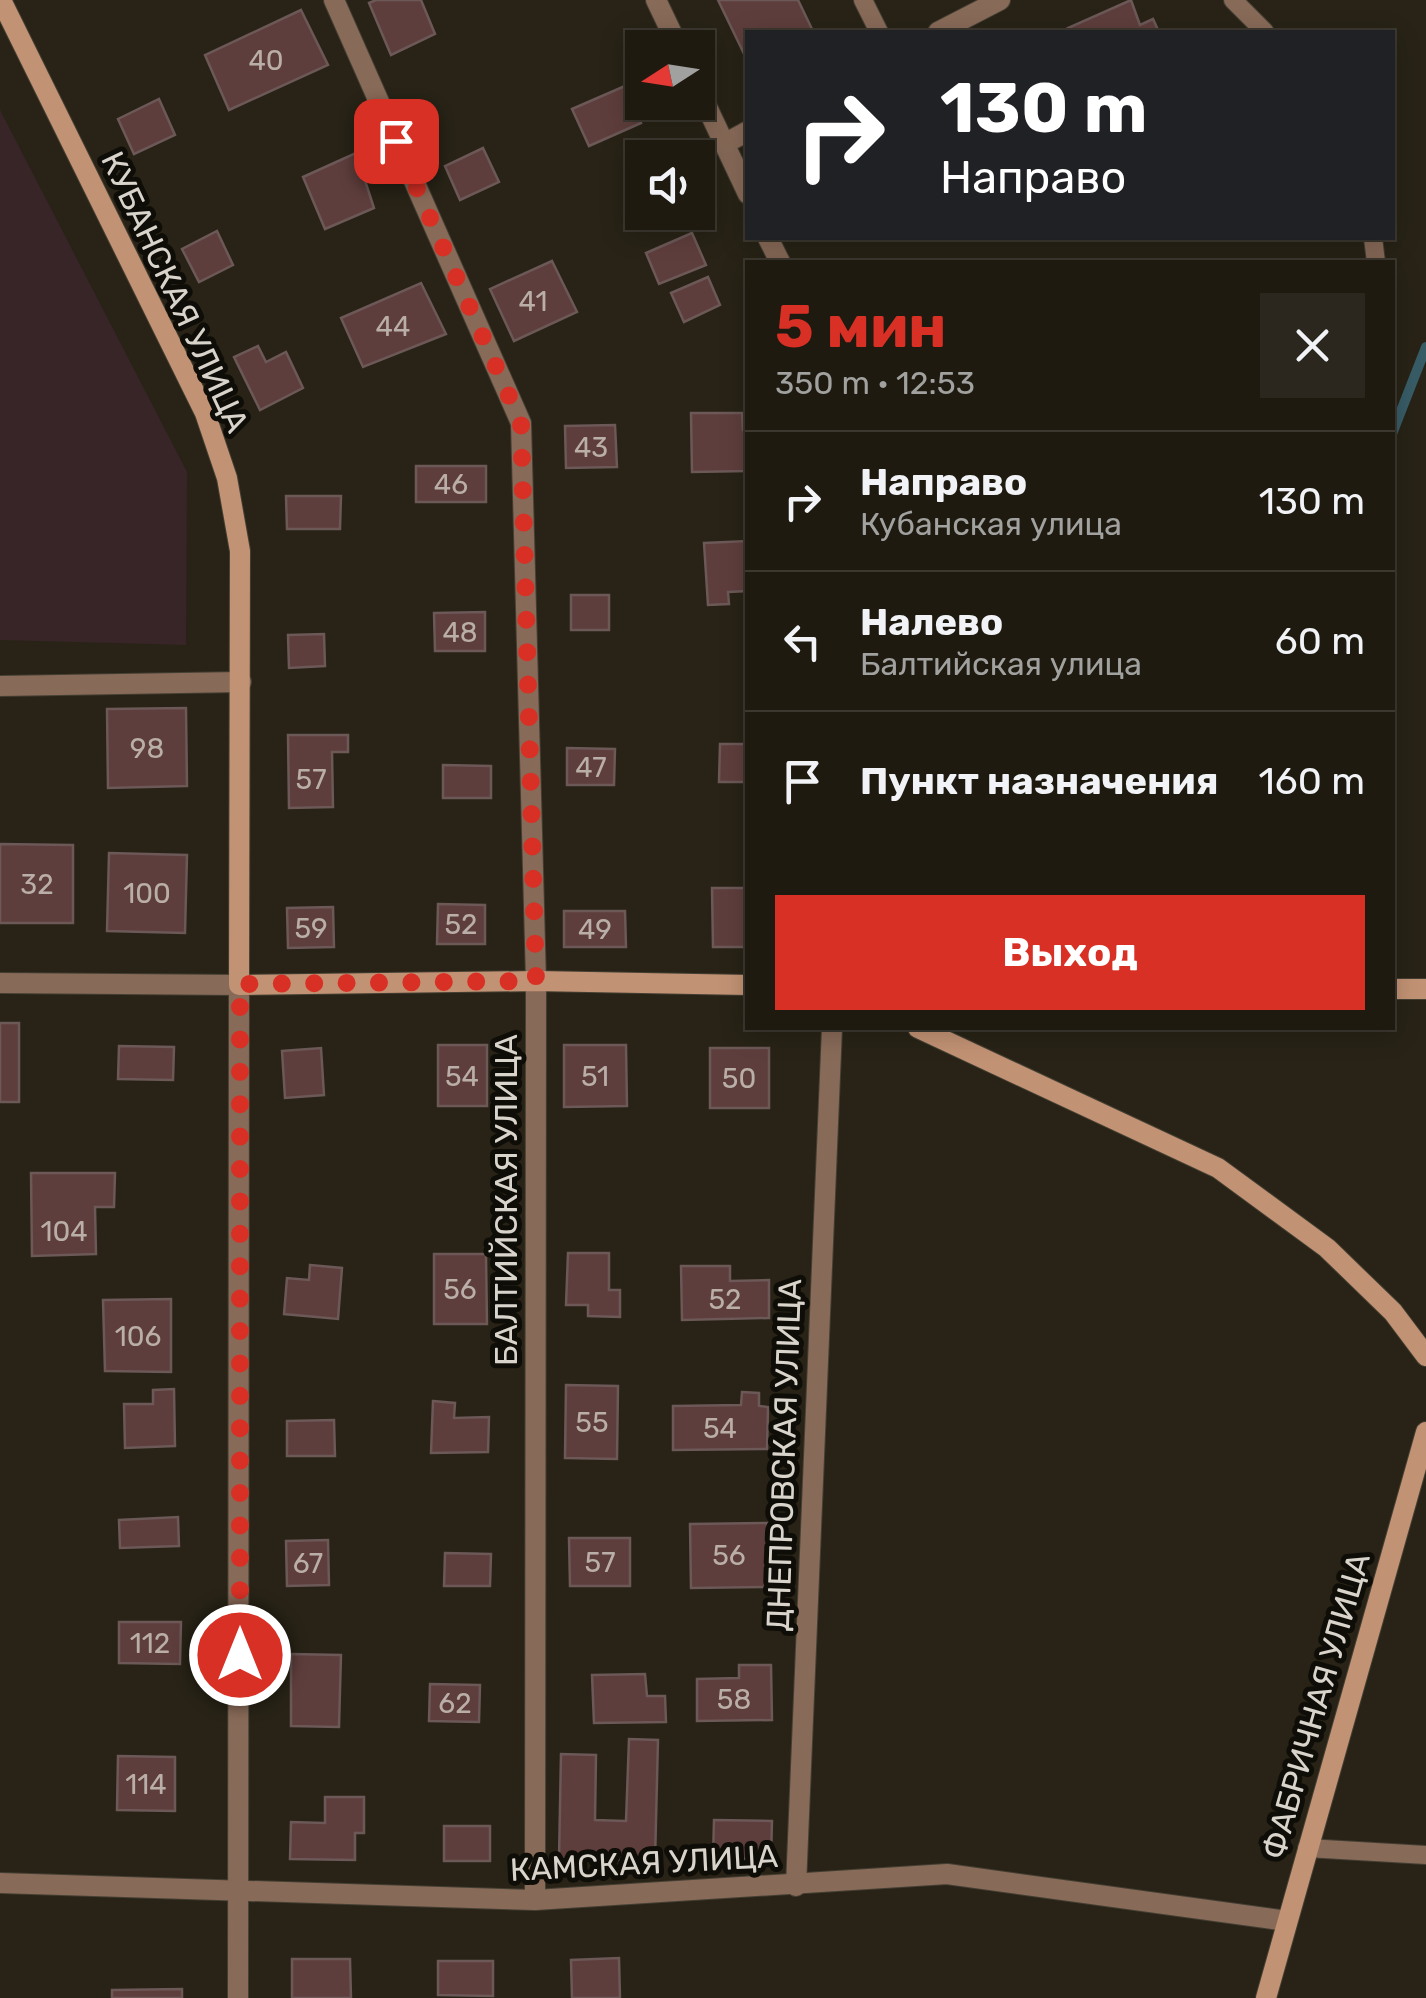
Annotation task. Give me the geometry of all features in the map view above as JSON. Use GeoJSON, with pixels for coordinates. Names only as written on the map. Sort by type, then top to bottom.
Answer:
{"type":"FeatureCollection","features":[{"type":"Feature","properties":{"kind":"street","name":"КУБАНСКАЯ УЛИЦА"},"geometry":{"type":"LineString","coordinates":[[0,0],[205,414],[227,478],[240,551],[238,1998]]}},
{"type":"Feature","properties":{"kind":"street","name":"БАЛТИЙСКАЯ УЛИЦА"},"geometry":{"type":"LineString","coordinates":[[334,0],[521,423],[536,981],[535,1900]]}},
{"type":"Feature","properties":{"kind":"street"},"geometry":{"type":"LineString","coordinates":[[656,0],[670,30]]}},
{"type":"Feature","properties":{"kind":"street"},"geometry":{"type":"LineString","coordinates":[[942,30],[1000,0]]}},
{"type":"Feature","properties":{"kind":"street"},"geometry":{"type":"LineString","coordinates":[[713,120],[745,188]]}},
{"type":"Feature","properties":{"kind":"street"},"geometry":{"type":"LineString","coordinates":[[724,144],[745,133]]}},
{"type":"Feature","properties":{"kind":"street"},"geometry":{"type":"LineString","coordinates":[[0,686],[241,682]]}},
{"type":"Feature","properties":{"kind":"street"},"geometry":{"type":"LineString","coordinates":[[0,983],[536,981],[745,985]]}},
{"type":"Feature","properties":{"kind":"street"},"geometry":{"type":"LineString","coordinates":[[1395,988],[1426,989]]}},
{"type":"Feature","properties":{"kind":"street","name":"ДНЕПРОВСКАЯ УЛИЦА"},"geometry":{"type":"LineString","coordinates":[[796,1886],[832,1030]]}},
{"type":"Feature","properties":{"kind":"street"},"geometry":{"type":"LineString","coordinates":[[922,1030],[1218,1168],[1327,1248],[1393,1312],[1426,1356]]}},
{"type":"Feature","properties":{"kind":"street","name":"ФАБРИЧНАЯ УЛИЦА"},"geometry":{"type":"LineString","coordinates":[[1266,1998],[1426,1432]]}},
{"type":"Feature","properties":{"kind":"street","name":"КАМСКАЯ УЛИЦА"},"geometry":{"type":"LineString","coordinates":[[0,1884],[535,1900],[948,1874],[1287,1921]]}},
{"type":"Feature","properties":{"kind":"lane"},"geometry":{"type":"LineString","coordinates":[[863,0],[878,30]]}},
{"type":"Feature","properties":{"kind":"lane"},"geometry":{"type":"LineString","coordinates":[[1233,0],[1263,30]]}},
{"type":"Feature","properties":{"kind":"lane"},"geometry":{"type":"LineString","coordinates":[[1307,1848],[1426,1855]]}},
{"type":"Feature","properties":{"kind":"shaded area"},"geometry":{"type":"Polygon","coordinates":[[[0,110],[187,472],[186,645],[0,640],[0,110]]]}},
{"type":"Feature","properties":{"kind":"building"},"geometry":{"type":"Polygon","coordinates":[[[421,0],[435,34],[391,55],[369,3],[421,0]]]}},
{"type":"Feature","properties":{"kind":"building"},"geometry":{"type":"Polygon","coordinates":[[[718,0],[798,0],[812,29],[745,30],[745,56],[718,0]]]}},
{"type":"Feature","properties":{"kind":"building"},"geometry":{"type":"Polygon","coordinates":[[[1131,0],[1140,25],[1153,19],[1158,30],[1070,30],[1131,0]]]}},
{"type":"Feature","properties":{"kind":"building"},"geometry":{"type":"Polygon","coordinates":[[[301,10],[328,65],[229,110],[205,55],[301,10]]]}},
{"type":"Feature","properties":{"kind":"building"},"geometry":{"type":"Polygon","coordinates":[[[625,86],[625,120],[641,123],[589,146],[572,109],[625,86]]]}},
{"type":"Feature","properties":{"kind":"building"},"geometry":{"type":"Polygon","coordinates":[[[159,99],[175,135],[134,154],[118,119],[159,99]]]}},
{"type":"Feature","properties":{"kind":"building"},"geometry":{"type":"Polygon","coordinates":[[[483,148],[499,182],[460,200],[445,166],[483,148]]]}},
{"type":"Feature","properties":{"kind":"building"},"geometry":{"type":"Polygon","coordinates":[[[356,153],[374,208],[325,229],[303,177],[356,153]]]}},
{"type":"Feature","properties":{"kind":"building"},"geometry":{"type":"Polygon","coordinates":[[[217,231],[233,265],[199,282],[182,249],[217,231]]]}},
{"type":"Feature","properties":{"kind":"building"},"geometry":{"type":"Polygon","coordinates":[[[692,233],[706,265],[659,284],[646,253],[692,233]]]}},
{"type":"Feature","properties":{"kind":"building"},"geometry":{"type":"Polygon","coordinates":[[[552,261],[577,312],[514,341],[490,289],[552,261]]]}},
{"type":"Feature","properties":{"kind":"building"},"geometry":{"type":"Polygon","coordinates":[[[708,277],[720,305],[684,322],[671,293],[708,277]]]}},
{"type":"Feature","properties":{"kind":"building"},"geometry":{"type":"Polygon","coordinates":[[[421,283],[446,334],[363,367],[341,318],[421,283]]]}},
{"type":"Feature","properties":{"kind":"building"},"geometry":{"type":"Polygon","coordinates":[[[258,346],[266,362],[286,352],[303,388],[260,410],[234,357],[258,346]]]}},
{"type":"Feature","properties":{"kind":"building"},"geometry":{"type":"Polygon","coordinates":[[[691,413],[742,413],[745,471],[692,472],[691,413]]]}},
{"type":"Feature","properties":{"kind":"building"},"geometry":{"type":"Polygon","coordinates":[[[615,425],[617,467],[566,468],[565,426],[615,425]]]}},
{"type":"Feature","properties":{"kind":"building"},"geometry":{"type":"Polygon","coordinates":[[[416,466],[486,466],[486,502],[416,502],[416,466]]]}},
{"type":"Feature","properties":{"kind":"building"},"geometry":{"type":"Polygon","coordinates":[[[286,496],[341,496],[340,529],[287,529],[286,496]]]}},
{"type":"Feature","properties":{"kind":"building"},"geometry":{"type":"Polygon","coordinates":[[[745,541],[745,591],[728,592],[729,604],[708,605],[704,543],[745,541]]]}},
{"type":"Feature","properties":{"kind":"building"},"geometry":{"type":"Polygon","coordinates":[[[571,595],[609,595],[609,630],[571,630],[571,595]]]}},
{"type":"Feature","properties":{"kind":"building"},"geometry":{"type":"Polygon","coordinates":[[[485,612],[485,651],[435,651],[434,613],[485,612]]]}},
{"type":"Feature","properties":{"kind":"building"},"geometry":{"type":"Polygon","coordinates":[[[324,634],[325,666],[289,668],[288,635],[324,634]]]}},
{"type":"Feature","properties":{"kind":"building"},"geometry":{"type":"Polygon","coordinates":[[[186,708],[187,786],[108,788],[107,709],[186,708]]]}},
{"type":"Feature","properties":{"kind":"building"},"geometry":{"type":"Polygon","coordinates":[[[288,735],[348,735],[348,752],[332,752],[333,807],[289,808],[288,735]]]}},
{"type":"Feature","properties":{"kind":"building"},"geometry":{"type":"Polygon","coordinates":[[[720,744],[745,744],[745,782],[719,782],[720,744]]]}},
{"type":"Feature","properties":{"kind":"building"},"geometry":{"type":"Polygon","coordinates":[[[567,748],[615,749],[614,785],[567,785],[567,748]]]}},
{"type":"Feature","properties":{"kind":"building"},"geometry":{"type":"Polygon","coordinates":[[[443,765],[491,766],[491,798],[443,798],[443,765]]]}},
{"type":"Feature","properties":{"kind":"building"},"geometry":{"type":"Polygon","coordinates":[[[0,844],[73,845],[73,923],[0,923],[0,844]]]}},
{"type":"Feature","properties":{"kind":"building"},"geometry":{"type":"Polygon","coordinates":[[[109,853],[187,855],[185,933],[107,931],[109,853]]]}},
{"type":"Feature","properties":{"kind":"building"},"geometry":{"type":"Polygon","coordinates":[[[712,888],[745,888],[745,947],[713,947],[712,888]]]}},
{"type":"Feature","properties":{"kind":"building"},"geometry":{"type":"Polygon","coordinates":[[[438,904],[485,905],[485,944],[437,944],[438,904]]]}},
{"type":"Feature","properties":{"kind":"building"},"geometry":{"type":"Polygon","coordinates":[[[333,907],[334,947],[288,948],[287,908],[333,907]]]}},
{"type":"Feature","properties":{"kind":"building"},"geometry":{"type":"Polygon","coordinates":[[[564,911],[625,911],[626,947],[564,947],[564,911]]]}},
{"type":"Feature","properties":{"kind":"building"},"geometry":{"type":"Polygon","coordinates":[[[0,1023],[19,1023],[19,1102],[0,1102],[0,1023]]]}},
{"type":"Feature","properties":{"kind":"building"},"geometry":{"type":"Polygon","coordinates":[[[438,1045],[487,1045],[487,1106],[438,1106],[438,1045]]]}},
{"type":"Feature","properties":{"kind":"building"},"geometry":{"type":"Polygon","coordinates":[[[564,1045],[626,1045],[627,1106],[564,1107],[564,1045]]]}},
{"type":"Feature","properties":{"kind":"building"},"geometry":{"type":"Polygon","coordinates":[[[119,1046],[174,1047],[173,1080],[118,1079],[119,1046]]]}},
{"type":"Feature","properties":{"kind":"building"},"geometry":{"type":"Polygon","coordinates":[[[321,1048],[324,1095],[285,1098],[282,1051],[321,1048]]]}},
{"type":"Feature","properties":{"kind":"building"},"geometry":{"type":"Polygon","coordinates":[[[710,1048],[769,1048],[769,1108],[710,1108],[710,1048]]]}},
{"type":"Feature","properties":{"kind":"building"},"geometry":{"type":"Polygon","coordinates":[[[31,1173],[115,1173],[114,1207],[95,1207],[96,1254],[32,1256],[31,1173]]]}},
{"type":"Feature","properties":{"kind":"building"},"geometry":{"type":"Polygon","coordinates":[[[568,1253],[609,1253],[609,1290],[620,1290],[620,1317],[588,1316],[588,1305],[566,1305],[568,1253]]]}},
{"type":"Feature","properties":{"kind":"building"},"geometry":{"type":"Polygon","coordinates":[[[434,1254],[486,1254],[487,1324],[434,1324],[434,1254]]]}},
{"type":"Feature","properties":{"kind":"building"},"geometry":{"type":"Polygon","coordinates":[[[310,1265],[342,1268],[338,1319],[284,1314],[287,1278],[309,1280],[310,1265]]]}},
{"type":"Feature","properties":{"kind":"building"},"geometry":{"type":"Polygon","coordinates":[[[681,1266],[730,1266],[730,1281],[769,1280],[769,1318],[682,1320],[681,1266]]]}},
{"type":"Feature","properties":{"kind":"building"},"geometry":{"type":"Polygon","coordinates":[[[171,1299],[171,1372],[105,1371],[103,1300],[171,1299]]]}},
{"type":"Feature","properties":{"kind":"building"},"geometry":{"type":"Polygon","coordinates":[[[566,1385],[618,1386],[617,1459],[565,1458],[566,1385]]]}},
{"type":"Feature","properties":{"kind":"building"},"geometry":{"type":"Polygon","coordinates":[[[174,1389],[175,1446],[125,1448],[124,1404],[153,1404],[153,1390],[174,1389]]]}},
{"type":"Feature","properties":{"kind":"building"},"geometry":{"type":"Polygon","coordinates":[[[742,1392],[759,1393],[759,1406],[768,1407],[767,1449],[673,1450],[673,1406],[741,1405],[742,1392]]]}},
{"type":"Feature","properties":{"kind":"building"},"geometry":{"type":"Polygon","coordinates":[[[433,1401],[455,1403],[454,1418],[489,1417],[488,1452],[431,1453],[433,1401]]]}},
{"type":"Feature","properties":{"kind":"building"},"geometry":{"type":"Polygon","coordinates":[[[334,1420],[335,1456],[287,1456],[287,1421],[334,1420]]]}},
{"type":"Feature","properties":{"kind":"building"},"geometry":{"type":"Polygon","coordinates":[[[178,1517],[179,1546],[120,1548],[119,1520],[178,1517]]]}},
{"type":"Feature","properties":{"kind":"building"},"geometry":{"type":"Polygon","coordinates":[[[767,1523],[769,1587],[691,1588],[690,1524],[767,1523]]]}},
{"type":"Feature","properties":{"kind":"building"},"geometry":{"type":"Polygon","coordinates":[[[569,1538],[630,1538],[630,1586],[570,1586],[569,1538]]]}},
{"type":"Feature","properties":{"kind":"building"},"geometry":{"type":"Polygon","coordinates":[[[328,1540],[329,1585],[287,1586],[286,1541],[328,1540]]]}},
{"type":"Feature","properties":{"kind":"building"},"geometry":{"type":"Polygon","coordinates":[[[445,1553],[491,1554],[490,1586],[444,1586],[445,1553]]]}},
{"type":"Feature","properties":{"kind":"building"},"geometry":{"type":"Polygon","coordinates":[[[119,1622],[181,1622],[180,1664],[119,1663],[119,1622]]]}},
{"type":"Feature","properties":{"kind":"building"},"geometry":{"type":"Polygon","coordinates":[[[291,1654],[341,1655],[339,1727],[291,1726],[291,1654]]]}},
{"type":"Feature","properties":{"kind":"building"},"geometry":{"type":"Polygon","coordinates":[[[739,1665],[771,1665],[772,1720],[697,1721],[697,1679],[739,1678],[739,1665]]]}},
{"type":"Feature","properties":{"kind":"building"},"geometry":{"type":"Polygon","coordinates":[[[645,1674],[647,1696],[665,1696],[666,1722],[594,1723],[592,1675],[645,1674]]]}},
{"type":"Feature","properties":{"kind":"building"},"geometry":{"type":"Polygon","coordinates":[[[430,1684],[480,1685],[479,1722],[429,1721],[430,1684]]]}},
{"type":"Feature","properties":{"kind":"building"},"geometry":{"type":"Polygon","coordinates":[[[629,1739],[658,1740],[655,1861],[559,1858],[561,1754],[596,1755],[595,1820],[626,1821],[629,1739]]]}},
{"type":"Feature","properties":{"kind":"building"},"geometry":{"type":"Polygon","coordinates":[[[118,1756],[175,1757],[175,1811],[117,1810],[118,1756]]]}},
{"type":"Feature","properties":{"kind":"building"},"geometry":{"type":"Polygon","coordinates":[[[325,1797],[364,1797],[364,1833],[355,1833],[355,1860],[290,1859],[291,1822],[325,1823],[325,1797]]]}},
{"type":"Feature","properties":{"kind":"building"},"geometry":{"type":"Polygon","coordinates":[[[714,1820],[772,1821],[771,1859],[713,1858],[714,1820]]]}},
{"type":"Feature","properties":{"kind":"building"},"geometry":{"type":"Polygon","coordinates":[[[444,1826],[490,1826],[490,1861],[444,1861],[444,1826]]]}},
{"type":"Feature","properties":{"kind":"building"},"geometry":{"type":"Polygon","coordinates":[[[619,1958],[620,1998],[572,1998],[571,1960],[619,1958]]]}},
{"type":"Feature","properties":{"kind":"building"},"geometry":{"type":"Polygon","coordinates":[[[292,1959],[350,1959],[351,1998],[292,1998],[292,1959]]]}},
{"type":"Feature","properties":{"kind":"building"},"geometry":{"type":"Polygon","coordinates":[[[438,1961],[493,1961],[493,1996],[438,1995],[438,1961]]]}},
{"type":"Feature","properties":{"kind":"building"},"geometry":{"type":"Polygon","coordinates":[[[182,1989],[182,1998],[112,1998],[112,1990],[182,1989]]]}},
{"type":"Feature","properties":{"kind":"waterway"},"geometry":{"type":"LineString","coordinates":[[1395,426],[1426,347]]}},
{"type":"Feature","properties":{"kind":"route"},"geometry":{"type":"LineString","coordinates":[[240,1655],[240,984],[536,981],[521,423],[396,141]]}}]}
